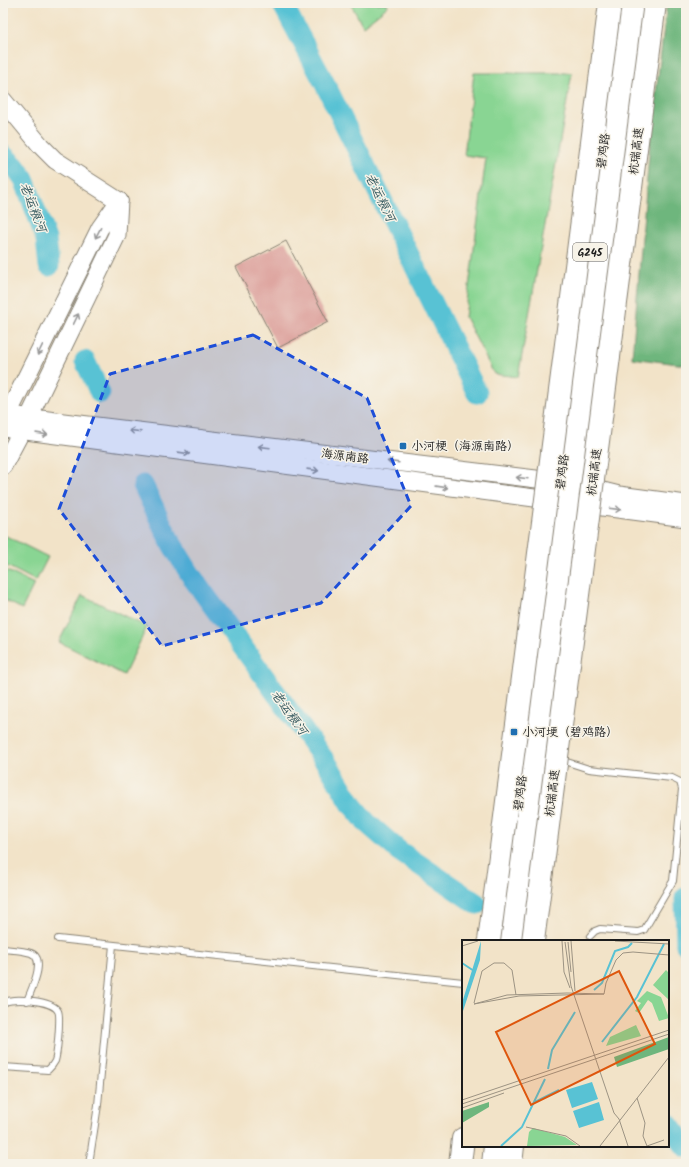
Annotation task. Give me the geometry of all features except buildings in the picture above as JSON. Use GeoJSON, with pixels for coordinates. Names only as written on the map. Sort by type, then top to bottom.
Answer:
{"type":"FeatureCollection","features":[{"type":"Feature","properties":{"kind":"highway"},"geometry":{"type":"LineString","coordinates":[[489,940],[610,3]]}},
{"type":"Feature","properties":{"kind":"highway","name":"碧鸡路"},"geometry":{"type":"LineString","coordinates":[[522,940],[545,759],[569,493],[622,3]]}},
{"type":"Feature","properties":{"kind":"highway","name":"碧鸡路"},"geometry":{"type":"LineString","coordinates":[[501,940],[641,3]]}},
{"type":"Feature","properties":{"kind":"highway","name":"杭瑞高速"},"geometry":{"type":"LineString","coordinates":[[533,940],[655,3]]}},
{"type":"Feature","properties":{"kind":"highway"},"geometry":{"type":"LineString","coordinates":[[460,1164],[462,1147]]}},
{"type":"Feature","properties":{"kind":"highway"},"geometry":{"type":"LineString","coordinates":[[472,1164],[474,1147]]}},
{"type":"Feature","properties":{"kind":"highway"},"geometry":{"type":"LineString","coordinates":[[493,1164],[495,1147]]}},
{"type":"Feature","properties":{"kind":"highway"},"geometry":{"type":"LineString","coordinates":[[504,1164],[506,1147]]}},
{"type":"Feature","properties":{"kind":"highway"},"geometry":{"type":"LineString","coordinates":[[511,1164],[513,1147]]}},
{"type":"Feature","properties":{"kind":"main road"},"geometry":{"type":"LineString","coordinates":[[3,100],[41,146],[55,160],[119,201]]}},
{"type":"Feature","properties":{"kind":"main road"},"geometry":{"type":"LineString","coordinates":[[4,420],[100,228],[119,201]]}},
{"type":"Feature","properties":{"kind":"main road"},"geometry":{"type":"LineString","coordinates":[[3,466],[117,235],[119,201]]}},
{"type":"Feature","properties":{"kind":"main road","name":"海源南路"},"geometry":{"type":"LineString","coordinates":[[4,420],[25,424],[569,493],[686,518]]}},
{"type":"Feature","properties":{"kind":"main road","name":"海源南路"},"geometry":{"type":"LineString","coordinates":[[569,493],[619,495],[686,504]]}},
{"type":"Feature","properties":{"kind":"lane"},"geometry":{"type":"LineString","coordinates":[[545,759],[567,762],[589,769],[672,778],[680,782],[681,785],[682,789],[673,881],[644,930],[638,932],[600,929],[595,931],[590,936]]}},
{"type":"Feature","properties":{"kind":"lane"},"geometry":{"type":"LineString","coordinates":[[58,939],[462,982]]}},
{"type":"Feature","properties":{"kind":"lane"},"geometry":{"type":"LineString","coordinates":[[89,1164],[98,1105],[113,945]]}},
{"type":"Feature","properties":{"kind":"lane"},"geometry":{"type":"LineString","coordinates":[[3,949],[32,953],[37,958],[38,966],[35,982],[27,1001]]}},
{"type":"Feature","properties":{"kind":"lane"},"geometry":{"type":"LineString","coordinates":[[3,1067],[48,1070],[53,1066],[56,1059],[60,1018],[58,1011],[53,1006],[46,1003],[13,1000],[4,1001]]}},
{"type":"Feature","properties":{"kind":"highlighted area"},"geometry":{"type":"Polygon","coordinates":[[[253,335],[367,398],[411,506],[321,603],[162,646],[59,509],[110,374],[253,335]]]}},
{"type":"Feature","properties":{"kind":"green space"},"geometry":{"type":"Polygon","coordinates":[[[350,3],[387,3],[388,6],[363,26],[350,3]]]}},
{"type":"Feature","properties":{"kind":"green space"},"geometry":{"type":"Polygon","coordinates":[[[667,3],[686,3],[686,365],[632,358],[650,142],[667,3]]]}},
{"type":"Feature","properties":{"kind":"green space"},"geometry":{"type":"Polygon","coordinates":[[[474,73],[572,73],[518,377],[494,374],[465,317],[486,158],[464,155],[474,73]]]}},
{"type":"Feature","properties":{"kind":"green space"},"geometry":{"type":"Polygon","coordinates":[[[4,535],[48,557],[36,581],[3,564],[4,535]]]}},
{"type":"Feature","properties":{"kind":"green space"},"geometry":{"type":"Polygon","coordinates":[[[3,569],[34,584],[22,609],[3,599],[3,569]]]}},
{"type":"Feature","properties":{"kind":"green space"},"geometry":{"type":"Polygon","coordinates":[[[82,595],[147,627],[124,675],[59,642],[82,595]]]}},
{"type":"Feature","properties":{"kind":"waterway","name":"老运粮河"},"geometry":{"type":"LineString","coordinates":[[282,3],[325,84],[477,393]]}},
{"type":"Feature","properties":{"kind":"waterway","name":"老运粮河"},"geometry":{"type":"LineString","coordinates":[[3,155],[15,166],[24,179],[46,239],[49,266]]}},
{"type":"Feature","properties":{"kind":"waterway","name":"老运粮河"},"geometry":{"type":"LineString","coordinates":[[85,361],[100,393]]}},
{"type":"Feature","properties":{"kind":"waterway","name":"老运粮河"},"geometry":{"type":"LineString","coordinates":[[143,485],[170,541],[192,577],[328,765],[352,805],[367,823],[399,851],[477,904]]}},
{"type":"Feature","properties":{"kind":"waterway","name":"老运粮河"},"geometry":{"type":"LineString","coordinates":[[685,898],[686,945]]}},
{"type":"Feature","properties":{"kind":"waterway","name":"老运粮河"},"geometry":{"type":"LineString","coordinates":[[669,1124],[686,1147]]}},
{"type":"Feature","properties":{"kind":"place","name":"小河梗（海源南路）"},"geometry":{"type":"Point","coordinates":[403,446]}},
{"type":"Feature","properties":{"kind":"place","name":"小河埂（碧鸡路）"},"geometry":{"type":"Point","coordinates":[514,732]}}]}
